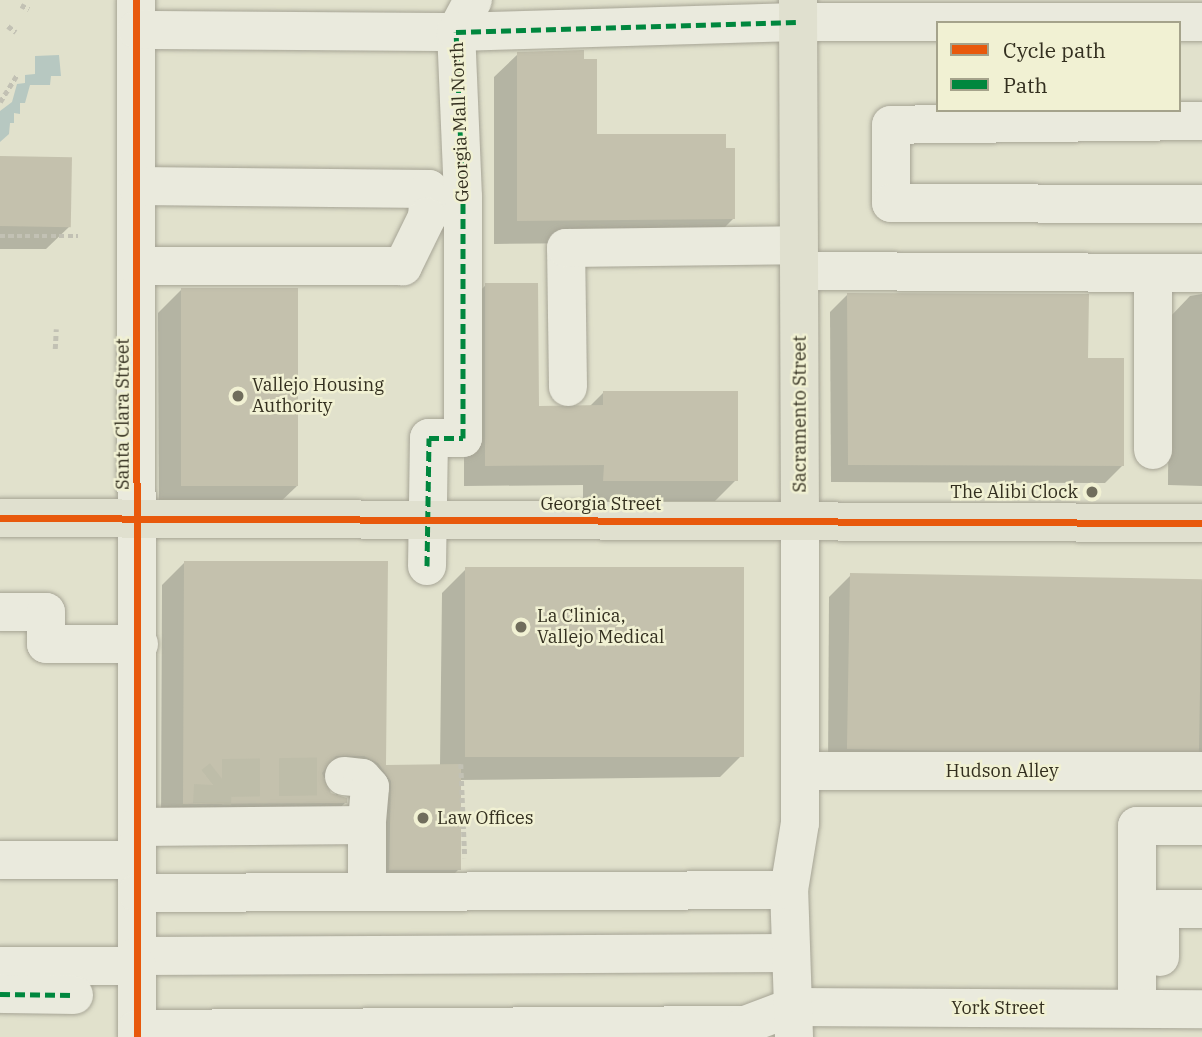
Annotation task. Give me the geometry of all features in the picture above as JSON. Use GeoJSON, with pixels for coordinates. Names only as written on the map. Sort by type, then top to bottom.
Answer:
{"type":"FeatureCollection","features":[{"type":"Feature","properties":{"kind":"main road","name":"Sacramento Street"},"geometry":{"type":"LineString","coordinates":[[798,11],[800,521]]}},
{"type":"Feature","properties":{"kind":"main road","name":"Georgia Street"},"geometry":{"type":"LineString","coordinates":[[0,518],[1202,523]]}},
{"type":"Feature","properties":{"kind":"street"},"geometry":{"type":"LineString","coordinates":[[1099,21],[1100,0]]}},
{"type":"Feature","properties":{"kind":"street","name":"Georgia Mall North"},"geometry":{"type":"LineString","coordinates":[[427,519],[429,438],[463,438],[465,16],[798,11],[1072,21]]}},
{"type":"Feature","properties":{"kind":"street"},"geometry":{"type":"LineString","coordinates":[[137,15],[465,16]]}},
{"type":"Feature","properties":{"kind":"street","name":"Santa Clara Street"},"geometry":{"type":"LineString","coordinates":[[137,15],[137,1033]]}},
{"type":"Feature","properties":{"kind":"street","name":"Georgia Mall North"},"geometry":{"type":"LineString","coordinates":[[1181,22],[1202,22]]}},
{"type":"Feature","properties":{"kind":"street"},"geometry":{"type":"LineString","coordinates":[[1202,121],[891,125],[891,203],[1202,204]]}},
{"type":"Feature","properties":{"kind":"street"},"geometry":{"type":"LineString","coordinates":[[137,186],[429,189],[427,217],[403,266],[137,266]]}},
{"type":"Feature","properties":{"kind":"street"},"geometry":{"type":"LineString","coordinates":[[568,387],[566,248],[1202,273]]}},
{"type":"Feature","properties":{"kind":"street"},"geometry":{"type":"LineString","coordinates":[[1153,273],[1153,450]]}},
{"type":"Feature","properties":{"kind":"street"},"geometry":{"type":"LineString","coordinates":[[427,519],[427,566]]}},
{"type":"Feature","properties":{"kind":"street","name":"Sacramento Street"},"geometry":{"type":"LineString","coordinates":[[794,1022],[789,890],[800,823],[800,521]]}},
{"type":"Feature","properties":{"kind":"street"},"geometry":{"type":"LineString","coordinates":[[0,612],[46,612],[46,643],[139,644]]}},
{"type":"Feature","properties":{"kind":"street","name":"Hudson Alley"},"geometry":{"type":"LineString","coordinates":[[801,771],[1202,771]]}},
{"type":"Feature","properties":{"kind":"street"},"geometry":{"type":"LineString","coordinates":[[344,776],[362,778],[370,787],[367,892]]}},
{"type":"Feature","properties":{"kind":"street"},"geometry":{"type":"LineString","coordinates":[[137,860],[212,815],[367,825]]}},
{"type":"Feature","properties":{"kind":"street"},"geometry":{"type":"LineString","coordinates":[[1149,1008],[1137,826],[1202,826]]}},
{"type":"Feature","properties":{"kind":"street"},"geometry":{"type":"LineString","coordinates":[[0,860],[137,860],[367,892],[789,890]]}},
{"type":"Feature","properties":{"kind":"street"},"geometry":{"type":"LineString","coordinates":[[1149,1008],[1160,909],[1202,909]]}},
{"type":"Feature","properties":{"kind":"street"},"geometry":{"type":"LineString","coordinates":[[0,966],[137,961],[791,953]]}},
{"type":"Feature","properties":{"kind":"street"},"geometry":{"type":"LineString","coordinates":[[0,994],[74,995]]}},
{"type":"Feature","properties":{"kind":"street","name":"York Street"},"geometry":{"type":"LineString","coordinates":[[794,1022],[1149,1008],[1202,1009]]}},
{"type":"Feature","properties":{"kind":"street"},"geometry":{"type":"LineString","coordinates":[[137,1033],[745,1026],[794,1022]]}},
{"type":"Feature","properties":{"kind":"path"},"geometry":{"type":"LineString","coordinates":[[21,5],[29,9]]}},
{"type":"Feature","properties":{"kind":"path"},"geometry":{"type":"LineString","coordinates":[[8,26],[16,32]]}},
{"type":"Feature","properties":{"kind":"path"},"geometry":{"type":"LineString","coordinates":[[0,102],[17,75]]}},
{"type":"Feature","properties":{"kind":"path"},"geometry":{"type":"LineString","coordinates":[[0,236],[78,236]]}},
{"type":"Feature","properties":{"kind":"path"},"geometry":{"type":"LineString","coordinates":[[55,329],[55,349]]}},
{"type":"Feature","properties":{"kind":"path"},"geometry":{"type":"LineString","coordinates":[[461,764],[466,871]]}},
{"type":"Feature","properties":{"kind":"shaded area"},"geometry":{"type":"Polygon","coordinates":[[[59,55],[61,76],[51,76],[50,85],[30,85],[25,103],[20,103],[20,114],[14,113],[14,123],[10,123],[9,134],[0,142],[0,111],[12,102],[17,84],[25,83],[25,75],[35,74],[35,56],[59,55]]]}},
{"type":"Feature","properties":{"kind":"building"},"geometry":{"type":"Polygon","coordinates":[[[584,50],[584,59],[597,59],[597,134],[726,134],[726,148],[735,148],[735,219],[517,221],[517,52],[584,50]]]}},
{"type":"Feature","properties":{"kind":"building"},"geometry":{"type":"Polygon","coordinates":[[[0,156],[72,157],[71,227],[0,226],[0,156]]]}},
{"type":"Feature","properties":{"kind":"building"},"geometry":{"type":"Polygon","coordinates":[[[485,283],[538,283],[539,406],[603,405],[603,391],[738,391],[738,481],[603,481],[604,465],[485,466],[485,283]]]}},
{"type":"Feature","properties":{"kind":"building"},"geometry":{"type":"Polygon","coordinates":[[[181,288],[298,288],[298,486],[181,486],[181,288]]]}},
{"type":"Feature","properties":{"kind":"building"},"geometry":{"type":"Polygon","coordinates":[[[847,293],[1089,294],[1088,358],[1124,358],[1124,466],[848,465],[847,293]]]}},
{"type":"Feature","properties":{"kind":"building"},"geometry":{"type":"Polygon","coordinates":[[[184,561],[388,561],[386,765],[461,764],[461,870],[389,870],[391,781],[378,763],[364,756],[336,756],[322,773],[331,793],[347,798],[347,803],[183,804],[184,561]]]}},
{"type":"Feature","properties":{"kind":"building"},"geometry":{"type":"Polygon","coordinates":[[[465,567],[744,567],[744,757],[465,757],[465,567]]]}},
{"type":"Feature","properties":{"kind":"building"},"geometry":{"type":"Polygon","coordinates":[[[850,573],[1202,579],[1199,755],[847,749],[850,573]]]}},
{"type":"Feature","properties":{"kind":"tunnel"},"geometry":{"type":"LineString","coordinates":[[212,804],[213,785],[222,778],[344,776]]}},
{"type":"Feature","properties":{"kind":"marked path"},"geometry":{"type":"LineString","coordinates":[[427,566],[429,438],[463,438],[463,197],[456,32],[797,22]]}},
{"type":"Feature","properties":{"kind":"marked path"},"geometry":{"type":"LineString","coordinates":[[0,994],[74,995]]}},
{"type":"Feature","properties":{"kind":"cycle path"},"geometry":{"type":"LineString","coordinates":[[136,0],[137,1037]]}},
{"type":"Feature","properties":{"kind":"cycle path"},"geometry":{"type":"LineString","coordinates":[[0,518],[1202,523]]}},
{"type":"Feature","properties":{"kind":"place","name":"Vallejo Housing Authority"},"geometry":{"type":"Point","coordinates":[238,396]}},
{"type":"Feature","properties":{"kind":"place","name":"The Alibi Clock"},"geometry":{"type":"Point","coordinates":[1092,492]}},
{"type":"Feature","properties":{"kind":"place","name":"La Clinica, Vallejo Medical"},"geometry":{"type":"Point","coordinates":[521,627]}},
{"type":"Feature","properties":{"kind":"place","name":"Law Offices"},"geometry":{"type":"Point","coordinates":[423,818]}}]}
